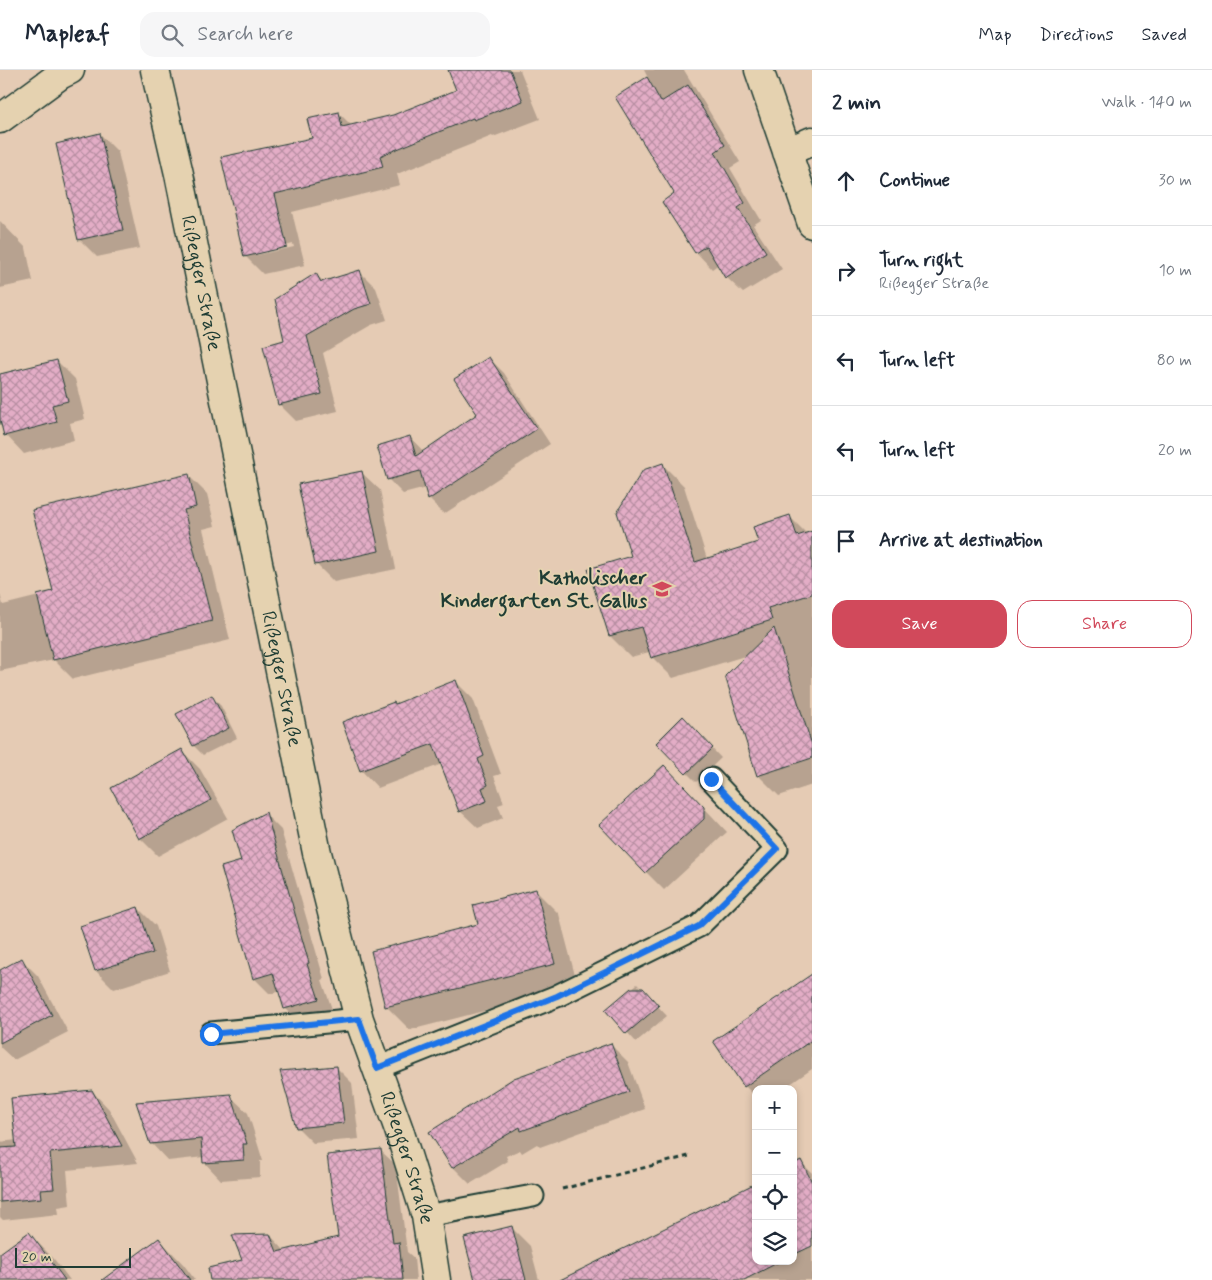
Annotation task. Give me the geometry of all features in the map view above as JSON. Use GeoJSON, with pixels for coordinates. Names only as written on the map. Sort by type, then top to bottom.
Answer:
{"type":"FeatureCollection","features":[{"type":"Feature","properties":{"kind":"street"},"geometry":{"type":"LineString","coordinates":[[0,119],[60,75],[70,70]]}},
{"type":"Feature","properties":{"kind":"street","name":"Rißegger Straße"},"geometry":{"type":"LineString","coordinates":[[155,70],[181,184],[317,853],[359,1019],[399,1130],[426,1216],[436,1280]]}},
{"type":"Feature","properties":{"kind":"street"},"geometry":{"type":"LineString","coordinates":[[759,70],[812,224]]}},
{"type":"Feature","properties":{"kind":"street"},"geometry":{"type":"LineString","coordinates":[[787,152],[812,141]]}},
{"type":"Feature","properties":{"kind":"lane"},"geometry":{"type":"LineString","coordinates":[[377,1068],[557,996],[699,926],[777,849],[711,779]]}},
{"type":"Feature","properties":{"kind":"lane"},"geometry":{"type":"LineString","coordinates":[[211,1034],[359,1019]]}},
{"type":"Feature","properties":{"kind":"lane"},"geometry":{"type":"LineString","coordinates":[[426,1216],[533,1196]]}},
{"type":"Feature","properties":{"kind":"path"},"geometry":{"type":"LineString","coordinates":[[533,1196],[689,1156]]}},
{"type":"Feature","properties":{"kind":"building"},"geometry":{"type":"Polygon","coordinates":[[[448,70],[510,70],[523,101],[474,120],[473,118],[380,156],[383,167],[275,194],[287,247],[244,257],[221,157],[312,138],[307,119],[339,112],[342,127],[393,115],[456,90],[448,70]]]}},
{"type":"Feature","properties":{"kind":"building"},"geometry":{"type":"Polygon","coordinates":[[[647,77],[661,102],[688,85],[725,145],[715,152],[745,203],[738,208],[766,252],[725,278],[706,246],[695,253],[662,202],[674,193],[615,97],[647,77]]]}},
{"type":"Feature","properties":{"kind":"building"},"geometry":{"type":"Polygon","coordinates":[[[100,133],[123,230],[78,240],[56,144],[100,133]]]}},
{"type":"Feature","properties":{"kind":"building"},"geometry":{"type":"Polygon","coordinates":[[[360,270],[371,304],[354,309],[307,336],[322,394],[278,405],[263,346],[284,340],[275,299],[316,273],[321,282],[360,270]]]}},
{"type":"Feature","properties":{"kind":"building"},"geometry":{"type":"Polygon","coordinates":[[[489,357],[537,429],[428,500],[420,471],[387,480],[377,446],[410,436],[416,456],[477,414],[454,379],[489,357]]]}},
{"type":"Feature","properties":{"kind":"building"},"geometry":{"type":"Polygon","coordinates":[[[57,360],[68,401],[52,405],[57,422],[4,436],[0,420],[0,374],[57,360]]]}},
{"type":"Feature","properties":{"kind":"building"},"geometry":{"type":"Polygon","coordinates":[[[663,463],[695,562],[758,542],[753,527],[790,515],[797,536],[812,531],[812,594],[768,608],[772,620],[651,658],[641,627],[609,636],[588,569],[631,556],[617,512],[643,470],[663,463]]]}},
{"type":"Feature","properties":{"kind":"building"},"geometry":{"type":"Polygon","coordinates":[[[362,471],[379,551],[315,565],[298,484],[362,471]]]}},
{"type":"Feature","properties":{"kind":"building"},"geometry":{"type":"Polygon","coordinates":[[[189,474],[196,507],[184,510],[212,621],[53,660],[37,595],[53,591],[32,510],[189,474]]]}},
{"type":"Feature","properties":{"kind":"building"},"geometry":{"type":"Polygon","coordinates":[[[774,628],[812,745],[812,758],[757,776],[725,676],[774,628]]]}},
{"type":"Feature","properties":{"kind":"building"},"geometry":{"type":"Polygon","coordinates":[[[456,680],[484,756],[478,759],[488,785],[482,788],[487,801],[459,812],[433,744],[360,771],[342,722],[456,680]]]}},
{"type":"Feature","properties":{"kind":"building"},"geometry":{"type":"Polygon","coordinates":[[[212,695],[229,728],[193,746],[176,714],[212,695]]]}},
{"type":"Feature","properties":{"kind":"building"},"geometry":{"type":"Polygon","coordinates":[[[683,716],[713,748],[686,774],[656,743],[683,716]]]}},
{"type":"Feature","properties":{"kind":"building"},"geometry":{"type":"Polygon","coordinates":[[[182,749],[211,800],[139,839],[111,788],[182,749]]]}},
{"type":"Feature","properties":{"kind":"building"},"geometry":{"type":"Polygon","coordinates":[[[664,765],[704,807],[704,819],[645,873],[599,825],[664,765]]]}},
{"type":"Feature","properties":{"kind":"building"},"geometry":{"type":"Polygon","coordinates":[[[266,812],[309,963],[307,964],[319,999],[284,1009],[273,973],[253,979],[221,867],[241,861],[232,830],[266,812]]]}},
{"type":"Feature","properties":{"kind":"building"},"geometry":{"type":"Polygon","coordinates":[[[536,889],[555,964],[385,1007],[371,951],[478,924],[473,905],[536,889]]]}},
{"type":"Feature","properties":{"kind":"building"},"geometry":{"type":"Polygon","coordinates":[[[138,907],[153,953],[95,971],[80,926],[138,907]]]}},
{"type":"Feature","properties":{"kind":"building"},"geometry":{"type":"Polygon","coordinates":[[[22,958],[52,1015],[0,1043],[0,970],[22,958]]]}},
{"type":"Feature","properties":{"kind":"building"},"geometry":{"type":"Polygon","coordinates":[[[812,974],[812,1040],[744,1087],[713,1041],[812,974]]]}},
{"type":"Feature","properties":{"kind":"building"},"geometry":{"type":"Polygon","coordinates":[[[631,988],[643,988],[659,1006],[626,1034],[605,1010],[631,988]]]}},
{"type":"Feature","properties":{"kind":"building"},"geometry":{"type":"Polygon","coordinates":[[[611,1043],[629,1092],[521,1131],[520,1127],[452,1168],[429,1132],[514,1078],[611,1043]]]}},
{"type":"Feature","properties":{"kind":"building"},"geometry":{"type":"Polygon","coordinates":[[[337,1066],[344,1123],[296,1128],[280,1071],[337,1066]]]}},
{"type":"Feature","properties":{"kind":"building"},"geometry":{"type":"Polygon","coordinates":[[[92,1090],[122,1146],[50,1153],[54,1189],[41,1190],[42,1198],[0,1202],[0,1148],[16,1147],[11,1098],[92,1090]]]}},
{"type":"Feature","properties":{"kind":"building"},"geometry":{"type":"Polygon","coordinates":[[[231,1094],[247,1144],[243,1144],[244,1160],[203,1163],[201,1139],[150,1144],[136,1102],[231,1094]]]}},
{"type":"Feature","properties":{"kind":"building"},"geometry":{"type":"Polygon","coordinates":[[[381,1149],[393,1243],[399,1242],[403,1280],[210,1280],[208,1268],[242,1260],[232,1235],[270,1234],[277,1252],[338,1237],[327,1155],[381,1149]]]}},
{"type":"Feature","properties":{"kind":"building"},"geometry":{"type":"Polygon","coordinates":[[[801,1160],[812,1182],[812,1246],[797,1253],[797,1175],[797,1162],[801,1160]]]}},
{"type":"Feature","properties":{"kind":"building"},"geometry":{"type":"Polygon","coordinates":[[[752,1185],[752,1265],[773,1265],[744,1280],[560,1280],[752,1185]]]}},
{"type":"Feature","properties":{"kind":"building"},"geometry":{"type":"Polygon","coordinates":[[[512,1226],[526,1280],[475,1280],[464,1238],[512,1226]]]}},
{"type":"Feature","properties":{"kind":"building"},"geometry":{"type":"Polygon","coordinates":[[[29,1232],[65,1280],[0,1280],[0,1253],[29,1232]]]}},
{"type":"Feature","properties":{"kind":"building"},"geometry":{"type":"Polygon","coordinates":[[[159,1238],[190,1280],[102,1280],[159,1238]]]}},
{"type":"Feature","properties":{"kind":"place","name":"Katholischer Kindergarten St. Gallus"},"geometry":{"type":"Point","coordinates":[662,589]}},
{"type":"Feature","properties":{"kind":"route"},"geometry":{"type":"LineString","coordinates":[[211,1034],[359,1019],[377,1068],[557,996],[699,926],[777,849],[711,779]]}}]}
